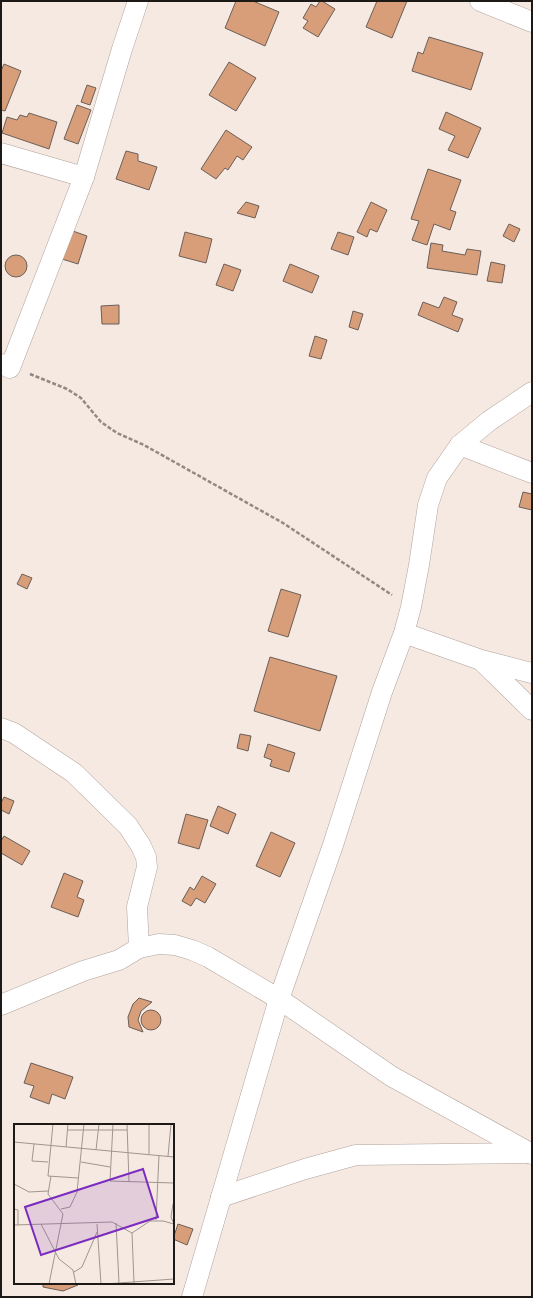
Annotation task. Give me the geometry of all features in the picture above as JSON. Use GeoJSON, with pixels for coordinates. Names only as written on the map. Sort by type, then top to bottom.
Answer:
{"type":"FeatureCollection","features":[{"type":"Feature","properties":{"kind":"street"},"geometry":{"type":"LineString","coordinates":[[6,366],[84,178],[122,49],[138,1]]}},
{"type":"Feature","properties":{"kind":"street"},"geometry":{"type":"LineString","coordinates":[[480,1],[532,22]]}},
{"type":"Feature","properties":{"kind":"street"},"geometry":{"type":"LineString","coordinates":[[1,153],[84,178]]}},
{"type":"Feature","properties":{"kind":"street"},"geometry":{"type":"LineString","coordinates":[[192,1297],[279,999],[333,845],[382,692],[404,633],[411,607],[419,565],[428,505],[437,478],[460,445],[489,421],[532,392]]}},
{"type":"Feature","properties":{"kind":"street"},"geometry":{"type":"LineString","coordinates":[[460,445],[532,473]]}},
{"type":"Feature","properties":{"kind":"street"},"geometry":{"type":"LineString","coordinates":[[404,633],[481,660],[532,673]]}},
{"type":"Feature","properties":{"kind":"street"},"geometry":{"type":"LineString","coordinates":[[481,660],[532,710]]}},
{"type":"Feature","properties":{"kind":"street"},"geometry":{"type":"LineString","coordinates":[[1,728],[14,733],[74,772],[128,826],[141,846],[146,857],[146,866],[137,907],[139,948]]}},
{"type":"Feature","properties":{"kind":"street"},"geometry":{"type":"LineString","coordinates":[[1,1005],[83,971],[119,960],[139,948],[159,944],[175,945],[208,957],[279,999],[390,1076],[532,1153]]}},
{"type":"Feature","properties":{"kind":"street"},"geometry":{"type":"LineString","coordinates":[[221,1197],[304,1169],[356,1155],[532,1153]]}},
{"type":"Feature","properties":{"kind":"path"},"geometry":{"type":"LineString","coordinates":[[6,366],[67,389],[81,398],[101,422],[117,433],[151,448],[283,523],[411,607]]}},
{"type":"Feature","properties":{"kind":"building"},"geometry":{"type":"Polygon","coordinates":[[[236,1],[253,1],[279,12],[265,46],[225,28],[236,1]]]}},
{"type":"Feature","properties":{"kind":"building"},"geometry":{"type":"Polygon","coordinates":[[[320,1],[335,9],[318,37],[303,28],[308,21],[303,18],[311,4],[316,7],[320,1]]]}},
{"type":"Feature","properties":{"kind":"building"},"geometry":{"type":"Polygon","coordinates":[[[377,1],[407,1],[392,38],[366,27],[377,1]]]}},
{"type":"Feature","properties":{"kind":"building"},"geometry":{"type":"Polygon","coordinates":[[[429,37],[483,53],[471,90],[412,71],[418,52],[423,54],[429,37]]]}},
{"type":"Feature","properties":{"kind":"building"},"geometry":{"type":"Polygon","coordinates":[[[229,62],[256,78],[236,111],[209,95],[229,62]]]}},
{"type":"Feature","properties":{"kind":"building"},"geometry":{"type":"Polygon","coordinates":[[[4,64],[21,71],[5,111],[1,110],[1,71],[4,64]]]}},
{"type":"Feature","properties":{"kind":"building"},"geometry":{"type":"Polygon","coordinates":[[[87,85],[96,88],[90,105],[81,102],[87,85]]]}},
{"type":"Feature","properties":{"kind":"building"},"geometry":{"type":"Polygon","coordinates":[[[77,105],[91,110],[78,144],[64,139],[77,105]]]}},
{"type":"Feature","properties":{"kind":"building"},"geometry":{"type":"Polygon","coordinates":[[[446,112],[481,128],[468,158],[448,150],[455,136],[439,129],[446,112]]]}},
{"type":"Feature","properties":{"kind":"building"},"geometry":{"type":"Polygon","coordinates":[[[29,113],[57,122],[49,149],[2,133],[7,117],[17,120],[20,115],[27,117],[29,113]]]}},
{"type":"Feature","properties":{"kind":"building"},"geometry":{"type":"Polygon","coordinates":[[[226,130],[252,147],[243,160],[237,156],[228,170],[225,168],[216,179],[201,169],[226,130]]]}},
{"type":"Feature","properties":{"kind":"building"},"geometry":{"type":"Polygon","coordinates":[[[126,151],[138,154],[138,161],[157,167],[149,190],[116,179],[126,151]]]}},
{"type":"Feature","properties":{"kind":"building"},"geometry":{"type":"Polygon","coordinates":[[[428,169],[461,180],[450,210],[456,212],[450,230],[434,224],[427,245],[412,240],[419,221],[411,219],[428,169]]]}},
{"type":"Feature","properties":{"kind":"building"},"geometry":{"type":"Polygon","coordinates":[[[246,202],[259,206],[255,218],[237,213],[246,202]]]}},
{"type":"Feature","properties":{"kind":"building"},"geometry":{"type":"Polygon","coordinates":[[[371,202],[387,210],[377,232],[370,229],[367,237],[357,232],[371,202]]]}},
{"type":"Feature","properties":{"kind":"building"},"geometry":{"type":"Polygon","coordinates":[[[509,224],[520,229],[514,242],[503,236],[509,224]]]}},
{"type":"Feature","properties":{"kind":"building"},"geometry":{"type":"Polygon","coordinates":[[[70,230],[87,236],[78,264],[62,259],[70,230]]]}},
{"type":"Feature","properties":{"kind":"building"},"geometry":{"type":"Polygon","coordinates":[[[185,232],[212,239],[206,263],[179,256],[185,232]]]}},
{"type":"Feature","properties":{"kind":"building"},"geometry":{"type":"Polygon","coordinates":[[[338,232],[354,237],[348,255],[331,249],[338,232]]]}},
{"type":"Feature","properties":{"kind":"building"},"geometry":{"type":"Polygon","coordinates":[[[431,243],[443,245],[442,251],[465,255],[467,249],[481,251],[477,275],[427,268],[431,243]]]}},
{"type":"Feature","properties":{"kind":"building"},"geometry":{"type":"Polygon","coordinates":[[[16,255],[24,258],[27,266],[24,274],[16,277],[8,274],[5,266],[8,258],[16,255]]]}},
{"type":"Feature","properties":{"kind":"building"},"geometry":{"type":"Polygon","coordinates":[[[491,262],[505,265],[502,283],[487,281],[491,262]]]}},
{"type":"Feature","properties":{"kind":"building"},"geometry":{"type":"Polygon","coordinates":[[[224,264],[241,270],[233,291],[216,285],[224,264]]]}},
{"type":"Feature","properties":{"kind":"building"},"geometry":{"type":"Polygon","coordinates":[[[290,264],[319,276],[312,293],[283,281],[290,264]]]}},
{"type":"Feature","properties":{"kind":"building"},"geometry":{"type":"Polygon","coordinates":[[[444,297],[457,302],[452,315],[463,319],[458,332],[418,315],[423,302],[439,308],[444,297]]]}},
{"type":"Feature","properties":{"kind":"building"},"geometry":{"type":"Polygon","coordinates":[[[119,305],[119,324],[102,324],[101,306],[119,305]]]}},
{"type":"Feature","properties":{"kind":"building"},"geometry":{"type":"Polygon","coordinates":[[[353,311],[363,314],[358,330],[349,327],[353,311]]]}},
{"type":"Feature","properties":{"kind":"building"},"geometry":{"type":"Polygon","coordinates":[[[315,336],[327,340],[321,359],[309,356],[315,336]]]}},
{"type":"Feature","properties":{"kind":"building"},"geometry":{"type":"Polygon","coordinates":[[[523,492],[532,494],[532,510],[519,507],[523,492]]]}},
{"type":"Feature","properties":{"kind":"building"},"geometry":{"type":"Polygon","coordinates":[[[22,574],[32,578],[27,589],[17,584],[22,574]]]}},
{"type":"Feature","properties":{"kind":"building"},"geometry":{"type":"Polygon","coordinates":[[[281,589],[301,595],[288,637],[268,631],[281,589]]]}},
{"type":"Feature","properties":{"kind":"building"},"geometry":{"type":"Polygon","coordinates":[[[270,657],[337,676],[320,731],[254,711],[270,657]]]}},
{"type":"Feature","properties":{"kind":"building"},"geometry":{"type":"Polygon","coordinates":[[[240,734],[251,736],[248,751],[237,748],[240,734]]]}},
{"type":"Feature","properties":{"kind":"building"},"geometry":{"type":"Polygon","coordinates":[[[268,744],[295,753],[289,772],[270,766],[272,760],[264,757],[268,744]]]}},
{"type":"Feature","properties":{"kind":"building"},"geometry":{"type":"Polygon","coordinates":[[[4,797],[14,801],[9,814],[1,810],[1,803],[4,797]]]}},
{"type":"Feature","properties":{"kind":"building"},"geometry":{"type":"Polygon","coordinates":[[[218,806],[236,814],[228,834],[210,826],[218,806]]]}},
{"type":"Feature","properties":{"kind":"building"},"geometry":{"type":"Polygon","coordinates":[[[186,814],[208,820],[199,849],[178,843],[186,814]]]}},
{"type":"Feature","properties":{"kind":"building"},"geometry":{"type":"Polygon","coordinates":[[[271,832],[295,843],[280,877],[256,866],[271,832]]]}},
{"type":"Feature","properties":{"kind":"building"},"geometry":{"type":"Polygon","coordinates":[[[4,836],[30,851],[22,865],[1,853],[1,841],[4,836]]]}},
{"type":"Feature","properties":{"kind":"building"},"geometry":{"type":"Polygon","coordinates":[[[64,873],[83,881],[77,897],[84,900],[78,917],[51,907],[64,873]]]}},
{"type":"Feature","properties":{"kind":"building"},"geometry":{"type":"Polygon","coordinates":[[[202,876],[216,884],[205,903],[196,898],[191,906],[182,901],[190,887],[194,890],[202,876]]]}},
{"type":"Feature","properties":{"kind":"building"},"geometry":{"type":"Polygon","coordinates":[[[139,998],[152,1002],[141,1011],[138,1020],[143,1032],[129,1027],[128,1017],[133,1004],[139,998]]]}},
{"type":"Feature","properties":{"kind":"building"},"geometry":{"type":"Polygon","coordinates":[[[147,1010],[155,1010],[161,1016],[161,1024],[155,1030],[147,1030],[141,1024],[141,1016],[147,1010]]]}},
{"type":"Feature","properties":{"kind":"building"},"geometry":{"type":"Polygon","coordinates":[[[31,1063],[73,1077],[65,1099],[52,1094],[49,1104],[30,1097],[34,1086],[24,1083],[31,1063]]]}},
{"type":"Feature","properties":{"kind":"building"},"geometry":{"type":"Polygon","coordinates":[[[178,1224],[193,1229],[187,1245],[174,1239],[178,1224]]]}},
{"type":"Feature","properties":{"kind":"building"},"geometry":{"type":"Polygon","coordinates":[[[43,1284],[78,1284],[63,1291],[43,1287],[43,1284]]]}}]}
